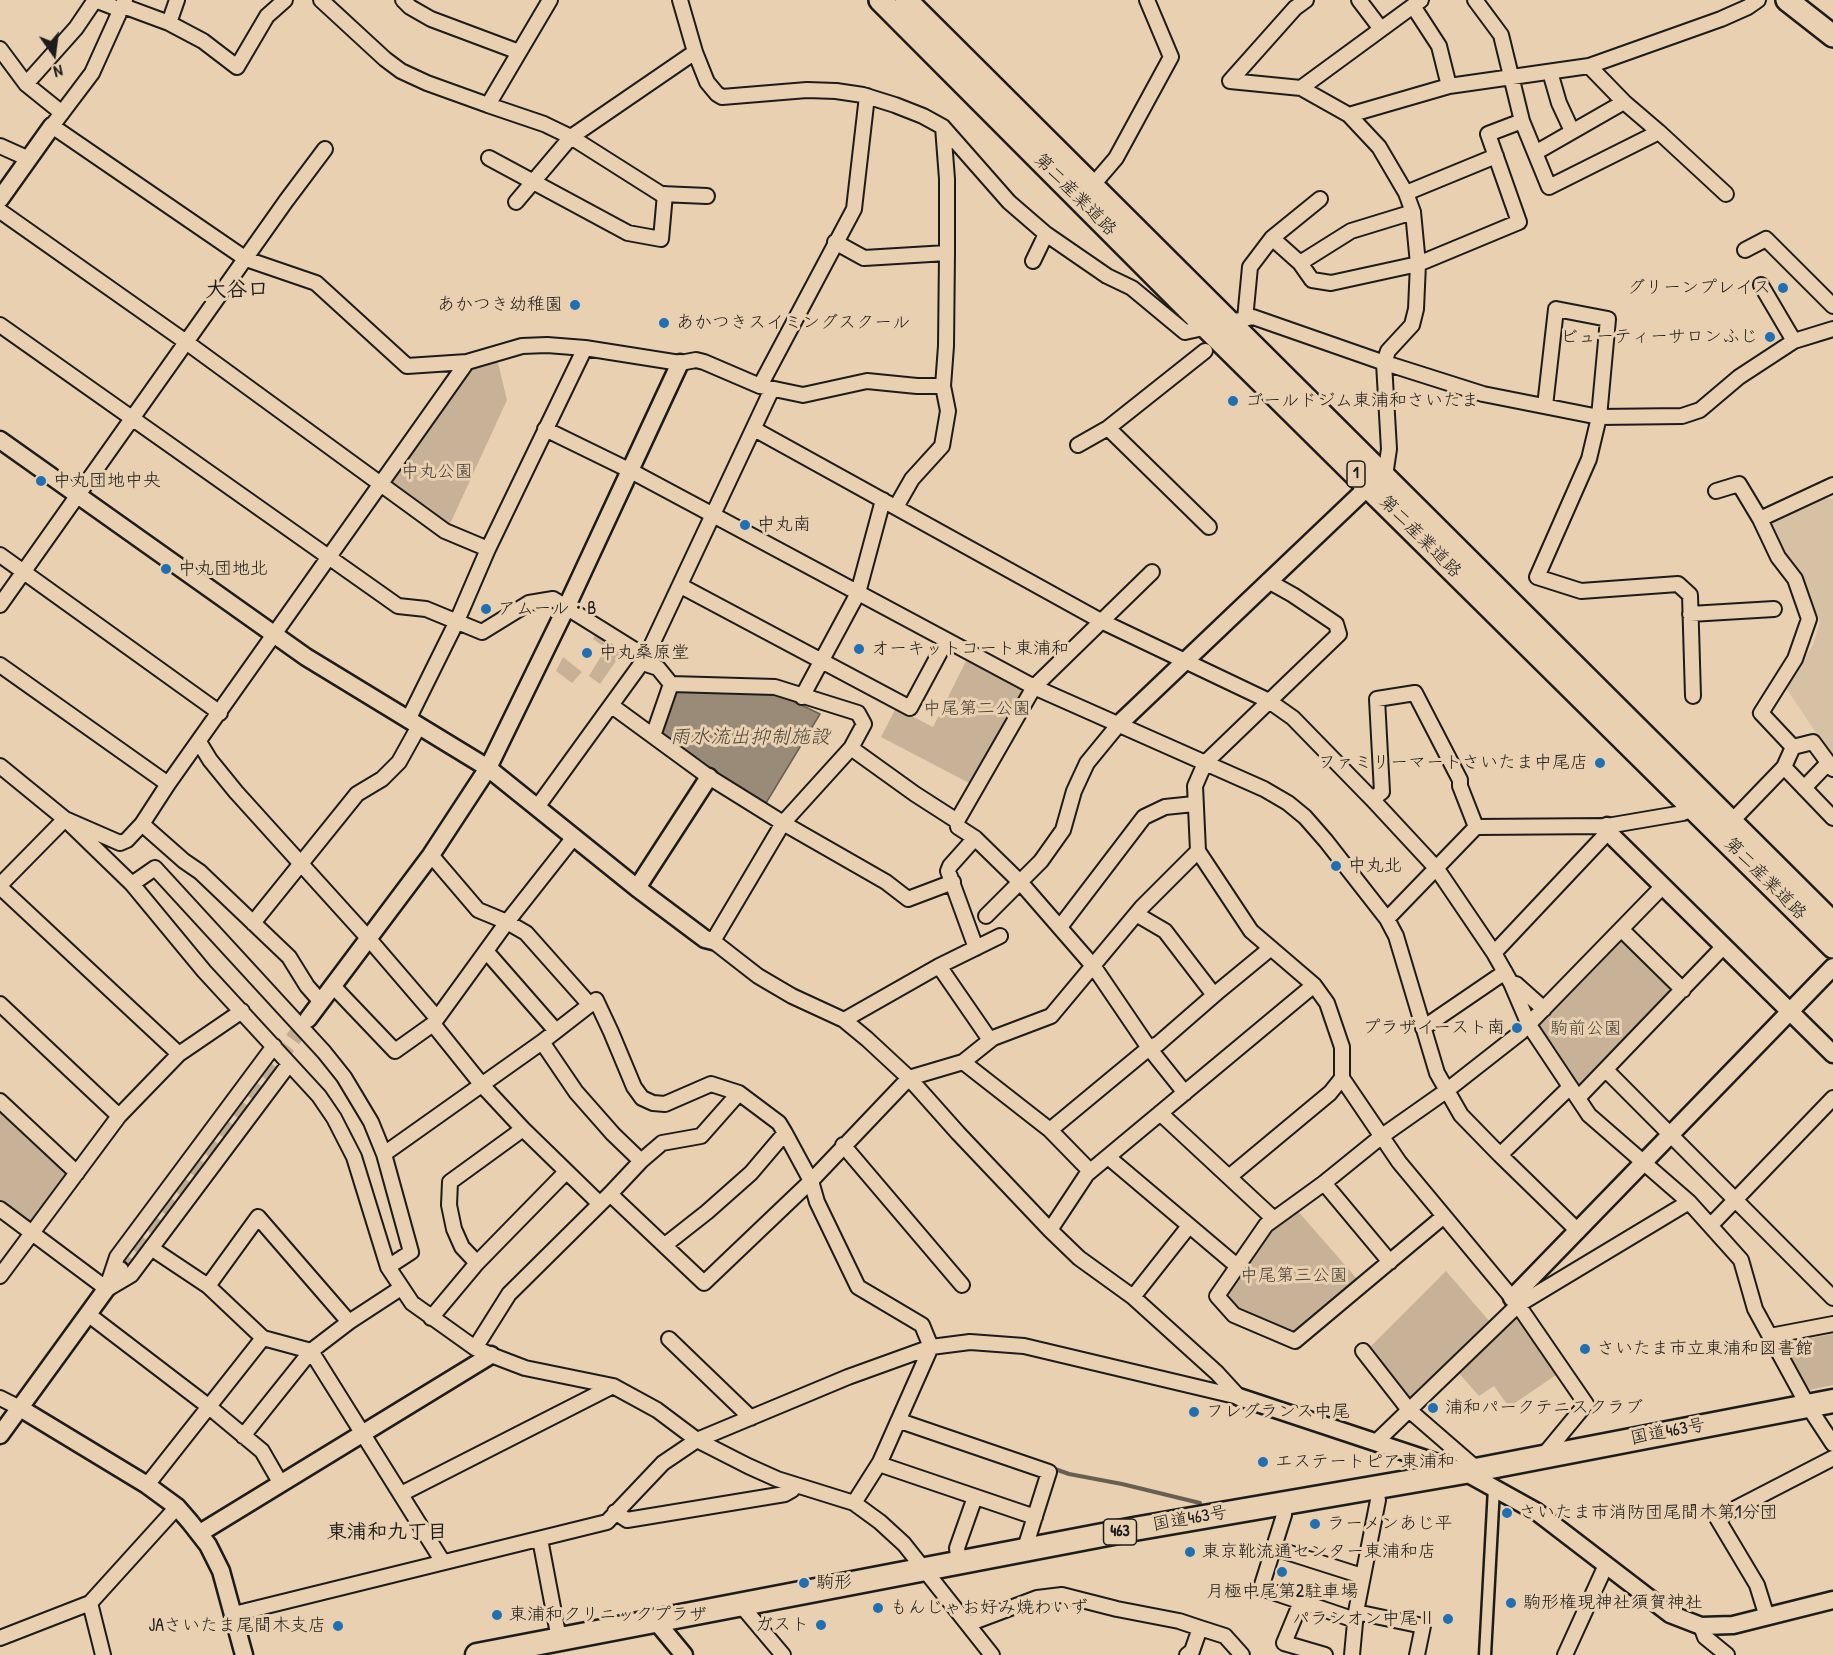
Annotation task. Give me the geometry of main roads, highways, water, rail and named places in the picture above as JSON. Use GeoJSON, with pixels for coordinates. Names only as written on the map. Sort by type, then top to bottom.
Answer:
{"type":"FeatureCollection","features":[{"type":"Feature","properties":{"kind":"highway","name":"国道463号"},"geometry":{"type":"LineString","coordinates":[[477,1655],[511,1652],[559,1639],[655,1620],[1285,1502],[1379,1494],[1471,1470],[1833,1401]]}},
{"type":"Feature","properties":{"kind":"main road","name":"第二産業道路"},"geometry":{"type":"LineString","coordinates":[[880,0],[1207,328],[1377,481],[1833,923]]}},
{"type":"Feature","properties":{"kind":"main road","name":"第二産業道路"},"geometry":{"type":"LineString","coordinates":[[906,0],[1092,186],[1237,320],[1377,481],[1694,808],[1833,947]]}},
{"type":"Feature","properties":{"kind":"main road"},"geometry":{"type":"LineString","coordinates":[[1789,1],[1833,36]]}},
{"type":"Feature","properties":{"kind":"water","name":"雨水流出抑制施設"},"geometry":{"type":"Polygon","coordinates":[[[674,690],[774,692],[820,714],[766,803],[712,771],[661,732],[674,690]]]}},
{"type":"Feature","properties":{"kind":"waterway"},"geometry":{"type":"LineString","coordinates":[[1052,1468],[1069,1474],[1200,1503]]}},
{"type":"Feature","properties":{"kind":"tunnel"},"geometry":{"type":"LineString","coordinates":[[120,1270],[308,1019]]}},
{"type":"Feature","properties":{"kind":"place","name":"グリーンプレイス"},"geometry":{"type":"Point","coordinates":[1783,288]}},
{"type":"Feature","properties":{"kind":"place","name":"あかつき幼稚園"},"geometry":{"type":"Point","coordinates":[575,305]}},
{"type":"Feature","properties":{"kind":"place","name":"あかつきスイミングスクール"},"geometry":{"type":"Point","coordinates":[664,323]}},
{"type":"Feature","properties":{"kind":"place","name":"ビューティーサロンふじ"},"geometry":{"type":"Point","coordinates":[1770,337]}},
{"type":"Feature","properties":{"kind":"place","name":"ゴールドジム東浦和さいたま"},"geometry":{"type":"Point","coordinates":[1233,401]}},
{"type":"Feature","properties":{"kind":"place","name":"中丸団地中央"},"geometry":{"type":"Point","coordinates":[41,481]}},
{"type":"Feature","properties":{"kind":"place","name":"中丸南"},"geometry":{"type":"Point","coordinates":[745,525]}},
{"type":"Feature","properties":{"kind":"place","name":"中丸団地北"},"geometry":{"type":"Point","coordinates":[166,569]}},
{"type":"Feature","properties":{"kind":"place","name":"アムール・B"},"geometry":{"type":"Point","coordinates":[486,609]}},
{"type":"Feature","properties":{"kind":"place","name":"オーキットコート東浦和"},"geometry":{"type":"Point","coordinates":[859,649]}},
{"type":"Feature","properties":{"kind":"place","name":"中丸桑原堂"},"geometry":{"type":"Point","coordinates":[587,653]}},
{"type":"Feature","properties":{"kind":"place","name":"ファミリーマートさいたま中尾店"},"geometry":{"type":"Point","coordinates":[1600,763]}},
{"type":"Feature","properties":{"kind":"place","name":"中丸北"},"geometry":{"type":"Point","coordinates":[1336,866]}},
{"type":"Feature","properties":{"kind":"place","name":"プラザイースト南"},"geometry":{"type":"Point","coordinates":[1517,1028]}},
{"type":"Feature","properties":{"kind":"place","name":"さいたま市立東浦和図書館"},"geometry":{"type":"Point","coordinates":[1585,1349]}},
{"type":"Feature","properties":{"kind":"place","name":"浦和パークテニスクラブ"},"geometry":{"type":"Point","coordinates":[1433,1408]}},
{"type":"Feature","properties":{"kind":"place","name":"フレグランス中尾"},"geometry":{"type":"Point","coordinates":[1194,1412]}},
{"type":"Feature","properties":{"kind":"place","name":"エステートピア東浦和"},"geometry":{"type":"Point","coordinates":[1263,1462]}},
{"type":"Feature","properties":{"kind":"place","name":"さいたま市消防団尾間木第1分団"},"geometry":{"type":"Point","coordinates":[1507,1513]}},
{"type":"Feature","properties":{"kind":"place","name":"ラーメンあじ平"},"geometry":{"type":"Point","coordinates":[1315,1524]}},
{"type":"Feature","properties":{"kind":"place","name":"東京靴流通センター東浦和店"},"geometry":{"type":"Point","coordinates":[1190,1552]}},
{"type":"Feature","properties":{"kind":"place","name":"月極中尾第2駐車場"},"geometry":{"type":"Point","coordinates":[1282,1572]}},
{"type":"Feature","properties":{"kind":"place","name":"駒形"},"geometry":{"type":"Point","coordinates":[804,1583]}},
{"type":"Feature","properties":{"kind":"place","name":"駒形権現神社須賀神社"},"geometry":{"type":"Point","coordinates":[1511,1603]}},
{"type":"Feature","properties":{"kind":"place","name":"もんじゃお好み焼わいず"},"geometry":{"type":"Point","coordinates":[878,1608]}},
{"type":"Feature","properties":{"kind":"place","name":"東浦和クリニックプラザ"},"geometry":{"type":"Point","coordinates":[497,1615]}},
{"type":"Feature","properties":{"kind":"place","name":"パラシオン中尾Ⅱ"},"geometry":{"type":"Point","coordinates":[1448,1619]}},
{"type":"Feature","properties":{"kind":"place","name":"ガスト"},"geometry":{"type":"Point","coordinates":[821,1625]}},
{"type":"Feature","properties":{"kind":"place","name":"JAさいたま尾間木支店"},"geometry":{"type":"Point","coordinates":[338,1626]}},
{"type":"Feature","properties":{"kind":"district","name":"大谷口"},"geometry":{"type":"Point","coordinates":[237,290]}},
{"type":"Feature","properties":{"kind":"district","name":"東浦和九丁目"},"geometry":{"type":"Point","coordinates":[387,1533]}},
{"type":"Feature","properties":{"kind":"park label","name":"中丸公園"},"geometry":{"type":"Point","coordinates":[437,472]}},
{"type":"Feature","properties":{"kind":"park label","name":"中尾第二公園"},"geometry":{"type":"Point","coordinates":[977,709]}},
{"type":"Feature","properties":{"kind":"park label","name":"駒前公園"},"geometry":{"type":"Point","coordinates":[1586,1029]}},
{"type":"Feature","properties":{"kind":"park label","name":"中尾第三公園"},"geometry":{"type":"Point","coordinates":[1294,1276]}}]}
